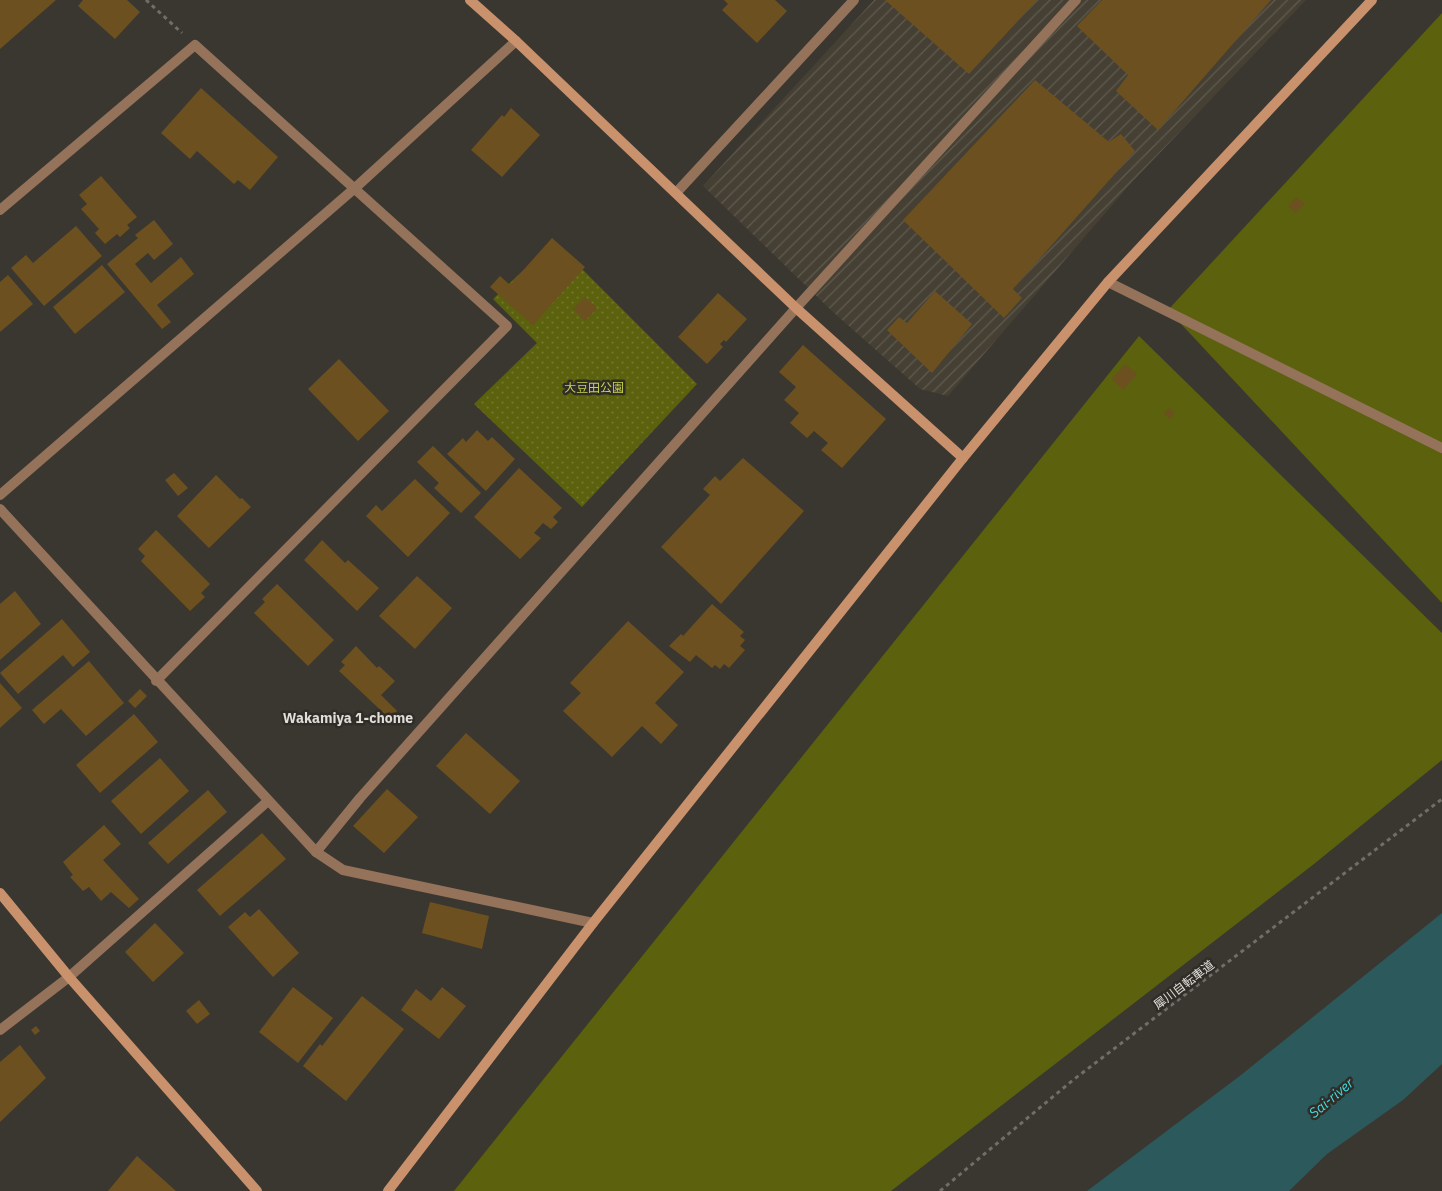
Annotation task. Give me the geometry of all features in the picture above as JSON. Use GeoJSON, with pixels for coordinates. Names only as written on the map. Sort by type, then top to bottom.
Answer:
{"type":"FeatureCollection","features":[{"type":"Feature","properties":{"kind":"street"},"geometry":{"type":"LineString","coordinates":[[470,0],[516,40],[796,308],[963,458]]}},
{"type":"Feature","properties":{"kind":"street"},"geometry":{"type":"LineString","coordinates":[[676,193],[854,0]]}},
{"type":"Feature","properties":{"kind":"street"},"geometry":{"type":"LineString","coordinates":[[316,852],[367,791],[796,308],[1076,0]]}},
{"type":"Feature","properties":{"kind":"street"},"geometry":{"type":"LineString","coordinates":[[388,1191],[594,923],[963,458],[1108,282],[1372,0]]}},
{"type":"Feature","properties":{"kind":"street"},"geometry":{"type":"LineString","coordinates":[[0,495],[355,188],[516,40]]}},
{"type":"Feature","properties":{"kind":"street"},"geometry":{"type":"LineString","coordinates":[[0,210],[195,45],[507,326],[156,681]]}},
{"type":"Feature","properties":{"kind":"street"},"geometry":{"type":"LineString","coordinates":[[1108,282],[1442,448]]}},
{"type":"Feature","properties":{"kind":"street"},"geometry":{"type":"LineString","coordinates":[[0,509],[156,681],[316,852],[343,870],[594,923]]}},
{"type":"Feature","properties":{"kind":"street"},"geometry":{"type":"LineString","coordinates":[[0,1030],[69,977],[268,801]]}},
{"type":"Feature","properties":{"kind":"street"},"geometry":{"type":"LineString","coordinates":[[0,893],[69,977],[257,1191]]}},
{"type":"Feature","properties":{"kind":"path"},"geometry":{"type":"LineString","coordinates":[[146,0],[195,45]]}},
{"type":"Feature","properties":{"kind":"path","name":"犀川自転車道"},"geometry":{"type":"LineString","coordinates":[[940,1191],[1073,1080],[1442,799]]}},
{"type":"Feature","properties":{"kind":"shaded area"},"geometry":{"type":"Polygon","coordinates":[[[874,0],[1306,0],[1132,182],[948,396],[920,389],[833,312],[703,186],[874,0]]]}},
{"type":"Feature","properties":{"kind":"green space"},"geometry":{"type":"Polygon","coordinates":[[[1442,13],[1442,603],[1168,310],[1442,13]]]}},
{"type":"Feature","properties":{"kind":"green space","name":"大豆田公園"},"geometry":{"type":"Polygon","coordinates":[[[554,241],[697,384],[582,507],[474,404],[537,343],[493,299],[554,241]]]}},
{"type":"Feature","properties":{"kind":"green space"},"geometry":{"type":"Polygon","coordinates":[[[1139,336],[1442,633],[1442,760],[1314,864],[891,1191],[454,1191],[1139,336]]]}},
{"type":"Feature","properties":{"kind":"water","name":"Sai-river"},"geometry":{"type":"Polygon","coordinates":[[[1442,913],[1442,1064],[1403,1100],[1327,1154],[1289,1191],[1087,1191],[1241,1075],[1442,913]]]}},
{"type":"Feature","properties":{"kind":"building"},"geometry":{"type":"Polygon","coordinates":[[[0,0],[56,0],[0,49],[0,0]]]}},
{"type":"Feature","properties":{"kind":"building"},"geometry":{"type":"Polygon","coordinates":[[[83,0],[127,0],[140,12],[115,39],[78,6],[83,0]]]}},
{"type":"Feature","properties":{"kind":"building"},"geometry":{"type":"Polygon","coordinates":[[[724,0],[775,0],[787,11],[757,43],[722,10],[728,4],[724,0]]]}},
{"type":"Feature","properties":{"kind":"building"},"geometry":{"type":"Polygon","coordinates":[[[885,0],[1037,0],[969,74],[885,0]]]}},
{"type":"Feature","properties":{"kind":"building"},"geometry":{"type":"Polygon","coordinates":[[[1102,0],[1271,0],[1158,130],[1116,91],[1128,75],[1077,26],[1102,0]]]}},
{"type":"Feature","properties":{"kind":"building"},"geometry":{"type":"Polygon","coordinates":[[[1035,80],[1109,142],[1121,134],[1135,151],[1013,289],[1022,298],[1004,318],[903,220],[1035,80]]]}},
{"type":"Feature","properties":{"kind":"building"},"geometry":{"type":"Polygon","coordinates":[[[201,88],[278,157],[250,190],[238,180],[234,184],[197,151],[190,159],[161,133],[201,88]]]}},
{"type":"Feature","properties":{"kind":"building"},"geometry":{"type":"Polygon","coordinates":[[[511,108],[540,135],[502,177],[471,150],[502,115],[504,117],[511,108]]]}},
{"type":"Feature","properties":{"kind":"building"},"geometry":{"type":"Polygon","coordinates":[[[101,176],[137,217],[127,225],[130,228],[120,237],[117,234],[105,244],[95,233],[99,229],[81,209],[87,204],[79,195],[101,176]]]}},
{"type":"Feature","properties":{"kind":"building"},"geometry":{"type":"Polygon","coordinates":[[[1296,197],[1305,204],[1296,213],[1288,206],[1296,197]]]}},
{"type":"Feature","properties":{"kind":"building"},"geometry":{"type":"Polygon","coordinates":[[[154,220],[173,244],[154,260],[148,253],[135,264],[151,283],[181,257],[194,274],[157,305],[171,322],[162,329],[107,264],[138,238],[135,235],[154,220]]]}},
{"type":"Feature","properties":{"kind":"building"},"geometry":{"type":"Polygon","coordinates":[[[76,226],[102,256],[44,306],[11,268],[26,255],[33,263],[76,226]]]}},
{"type":"Feature","properties":{"kind":"building"},"geometry":{"type":"Polygon","coordinates":[[[552,238],[585,267],[533,325],[490,287],[500,276],[510,285],[552,238]]]}},
{"type":"Feature","properties":{"kind":"building"},"geometry":{"type":"Polygon","coordinates":[[[102,265],[125,292],[75,334],[53,307],[102,265]]]}},
{"type":"Feature","properties":{"kind":"building"},"geometry":{"type":"Polygon","coordinates":[[[8,275],[33,304],[0,332],[0,282],[8,275]]]}},
{"type":"Feature","properties":{"kind":"building"},"geometry":{"type":"Polygon","coordinates":[[[935,291],[972,324],[932,373],[887,330],[899,317],[907,323],[935,291]]]}},
{"type":"Feature","properties":{"kind":"building"},"geometry":{"type":"Polygon","coordinates":[[[718,293],[747,319],[726,342],[724,340],[720,344],[723,347],[707,364],[678,337],[718,293]]]}},
{"type":"Feature","properties":{"kind":"building"},"geometry":{"type":"Polygon","coordinates":[[[585,297],[597,308],[585,321],[573,309],[585,297]]]}},
{"type":"Feature","properties":{"kind":"building"},"geometry":{"type":"Polygon","coordinates":[[[803,345],[886,419],[842,468],[821,450],[828,443],[814,431],[807,438],[790,423],[799,413],[784,400],[796,387],[779,372],[803,345]]]}},
{"type":"Feature","properties":{"kind":"building"},"geometry":{"type":"Polygon","coordinates":[[[339,359],[389,411],[358,441],[308,389],[339,359]]]}},
{"type":"Feature","properties":{"kind":"building"},"geometry":{"type":"Polygon","coordinates":[[[1125,364],[1137,374],[1123,390],[1112,379],[1125,364]]]}},
{"type":"Feature","properties":{"kind":"building"},"geometry":{"type":"Polygon","coordinates":[[[1169,408],[1175,413],[1170,419],[1164,414],[1169,408]]]}},
{"type":"Feature","properties":{"kind":"building"},"geometry":{"type":"Polygon","coordinates":[[[477,430],[488,441],[492,437],[515,459],[486,491],[447,454],[463,438],[466,442],[477,430]]]}},
{"type":"Feature","properties":{"kind":"building"},"geometry":{"type":"Polygon","coordinates":[[[433,446],[481,493],[461,513],[434,488],[439,483],[417,462],[433,446]]]}},
{"type":"Feature","properties":{"kind":"building"},"geometry":{"type":"Polygon","coordinates":[[[743,458],[804,511],[721,604],[661,547],[710,495],[703,489],[715,476],[720,481],[743,458]]]}},
{"type":"Feature","properties":{"kind":"building"},"geometry":{"type":"Polygon","coordinates":[[[519,468],[562,508],[553,517],[558,522],[551,529],[543,523],[534,533],[541,538],[520,559],[474,517],[519,468]]]}},
{"type":"Feature","properties":{"kind":"building"},"geometry":{"type":"Polygon","coordinates":[[[174,473],[188,488],[178,496],[165,480],[174,473]]]}},
{"type":"Feature","properties":{"kind":"building"},"geometry":{"type":"Polygon","coordinates":[[[216,475],[240,499],[242,498],[251,507],[209,548],[177,516],[216,475]]]}},
{"type":"Feature","properties":{"kind":"building"},"geometry":{"type":"Polygon","coordinates":[[[415,479],[450,513],[408,557],[366,516],[376,505],[382,511],[415,479]]]}},
{"type":"Feature","properties":{"kind":"building"},"geometry":{"type":"Polygon","coordinates":[[[156,530],[210,584],[201,593],[205,597],[190,611],[141,561],[145,556],[138,549],[156,530]]]}},
{"type":"Feature","properties":{"kind":"building"},"geometry":{"type":"Polygon","coordinates":[[[322,540],[345,563],[348,560],[379,588],[357,611],[304,560],[322,540]]]}},
{"type":"Feature","properties":{"kind":"building"},"geometry":{"type":"Polygon","coordinates":[[[417,576],[452,608],[415,649],[379,616],[417,576]]]}},
{"type":"Feature","properties":{"kind":"building"},"geometry":{"type":"Polygon","coordinates":[[[277,584],[334,640],[308,666],[254,613],[265,602],[262,599],[277,584]]]}},
{"type":"Feature","properties":{"kind":"building"},"geometry":{"type":"Polygon","coordinates":[[[15,591],[41,624],[0,660],[0,604],[15,591]]]}},
{"type":"Feature","properties":{"kind":"building"},"geometry":{"type":"Polygon","coordinates":[[[712,604],[744,632],[740,636],[745,640],[740,646],[745,650],[729,668],[724,664],[720,669],[715,665],[712,668],[696,655],[690,662],[669,646],[681,634],[683,636],[712,604]]]}},
{"type":"Feature","properties":{"kind":"building"},"geometry":{"type":"Polygon","coordinates":[[[62,619],[90,652],[73,667],[63,655],[18,694],[0,673],[62,619]]]}},
{"type":"Feature","properties":{"kind":"building"},"geometry":{"type":"Polygon","coordinates":[[[628,621],[684,672],[655,703],[678,725],[661,744],[642,726],[612,757],[563,711],[581,693],[570,683],[628,621]]]}},
{"type":"Feature","properties":{"kind":"building"},"geometry":{"type":"Polygon","coordinates":[[[356,646],[377,668],[379,666],[395,681],[381,695],[397,711],[390,719],[339,671],[345,665],[341,662],[356,646]]]}},
{"type":"Feature","properties":{"kind":"building"},"geometry":{"type":"Polygon","coordinates":[[[89,661],[124,703],[86,736],[61,709],[44,724],[32,710],[89,661]]]}},
{"type":"Feature","properties":{"kind":"building"},"geometry":{"type":"Polygon","coordinates":[[[0,683],[22,708],[0,728],[0,683]]]}},
{"type":"Feature","properties":{"kind":"building"},"geometry":{"type":"Polygon","coordinates":[[[140,689],[147,696],[135,708],[128,701],[140,689]]]}},
{"type":"Feature","properties":{"kind":"building"},"geometry":{"type":"Polygon","coordinates":[[[134,714],[158,742],[100,793],[76,765],[134,714]]]}},
{"type":"Feature","properties":{"kind":"building"},"geometry":{"type":"Polygon","coordinates":[[[466,733],[520,781],[490,814],[436,766],[466,733]]]}},
{"type":"Feature","properties":{"kind":"building"},"geometry":{"type":"Polygon","coordinates":[[[160,758],[189,791],[141,834],[111,801],[160,758]]]}},
{"type":"Feature","properties":{"kind":"building"},"geometry":{"type":"Polygon","coordinates":[[[387,789],[418,817],[384,853],[353,826],[387,789]]]}},
{"type":"Feature","properties":{"kind":"building"},"geometry":{"type":"Polygon","coordinates":[[[208,790],[227,812],[168,864],[148,843],[208,790]]]}},
{"type":"Feature","properties":{"kind":"building"},"geometry":{"type":"Polygon","coordinates":[[[104,825],[121,844],[103,860],[139,899],[129,908],[111,892],[101,901],[89,887],[83,891],[70,877],[73,875],[63,862],[104,825]]]}},
{"type":"Feature","properties":{"kind":"building"},"geometry":{"type":"Polygon","coordinates":[[[262,833],[286,859],[220,916],[197,890],[262,833]]]}},
{"type":"Feature","properties":{"kind":"building"},"geometry":{"type":"Polygon","coordinates":[[[430,902],[489,916],[482,949],[422,933],[430,902]]]}},
{"type":"Feature","properties":{"kind":"building"},"geometry":{"type":"Polygon","coordinates":[[[259,909],[299,953],[273,977],[228,927],[245,912],[250,917],[259,909]]]}},
{"type":"Feature","properties":{"kind":"building"},"geometry":{"type":"Polygon","coordinates":[[[155,923],[184,953],[153,982],[125,952],[155,923]]]}},
{"type":"Feature","properties":{"kind":"building"},"geometry":{"type":"Polygon","coordinates":[[[293,987],[333,1018],[298,1063],[259,1032],[293,987]]]}},
{"type":"Feature","properties":{"kind":"building"},"geometry":{"type":"Polygon","coordinates":[[[442,987],[466,1006],[439,1039],[401,1010],[416,989],[431,1001],[442,987]]]}},
{"type":"Feature","properties":{"kind":"building"},"geometry":{"type":"Polygon","coordinates":[[[362,996],[404,1029],[346,1101],[303,1066],[320,1044],[322,1046],[362,996]]]}},
{"type":"Feature","properties":{"kind":"building"},"geometry":{"type":"Polygon","coordinates":[[[199,1000],[210,1014],[197,1024],[186,1011],[199,1000]]]}},
{"type":"Feature","properties":{"kind":"building"},"geometry":{"type":"Polygon","coordinates":[[[36,1026],[40,1031],[35,1035],[31,1030],[36,1026]]]}},
{"type":"Feature","properties":{"kind":"building"},"geometry":{"type":"Polygon","coordinates":[[[20,1045],[46,1078],[0,1122],[0,1062],[20,1045]]]}},
{"type":"Feature","properties":{"kind":"building"},"geometry":{"type":"Polygon","coordinates":[[[137,1156],[176,1191],[108,1191],[137,1156]]]}},
{"type":"Feature","properties":{"kind":"district","name":"Wakamiya 1-chome"},"geometry":{"type":"Point","coordinates":[348,718]}}]}
